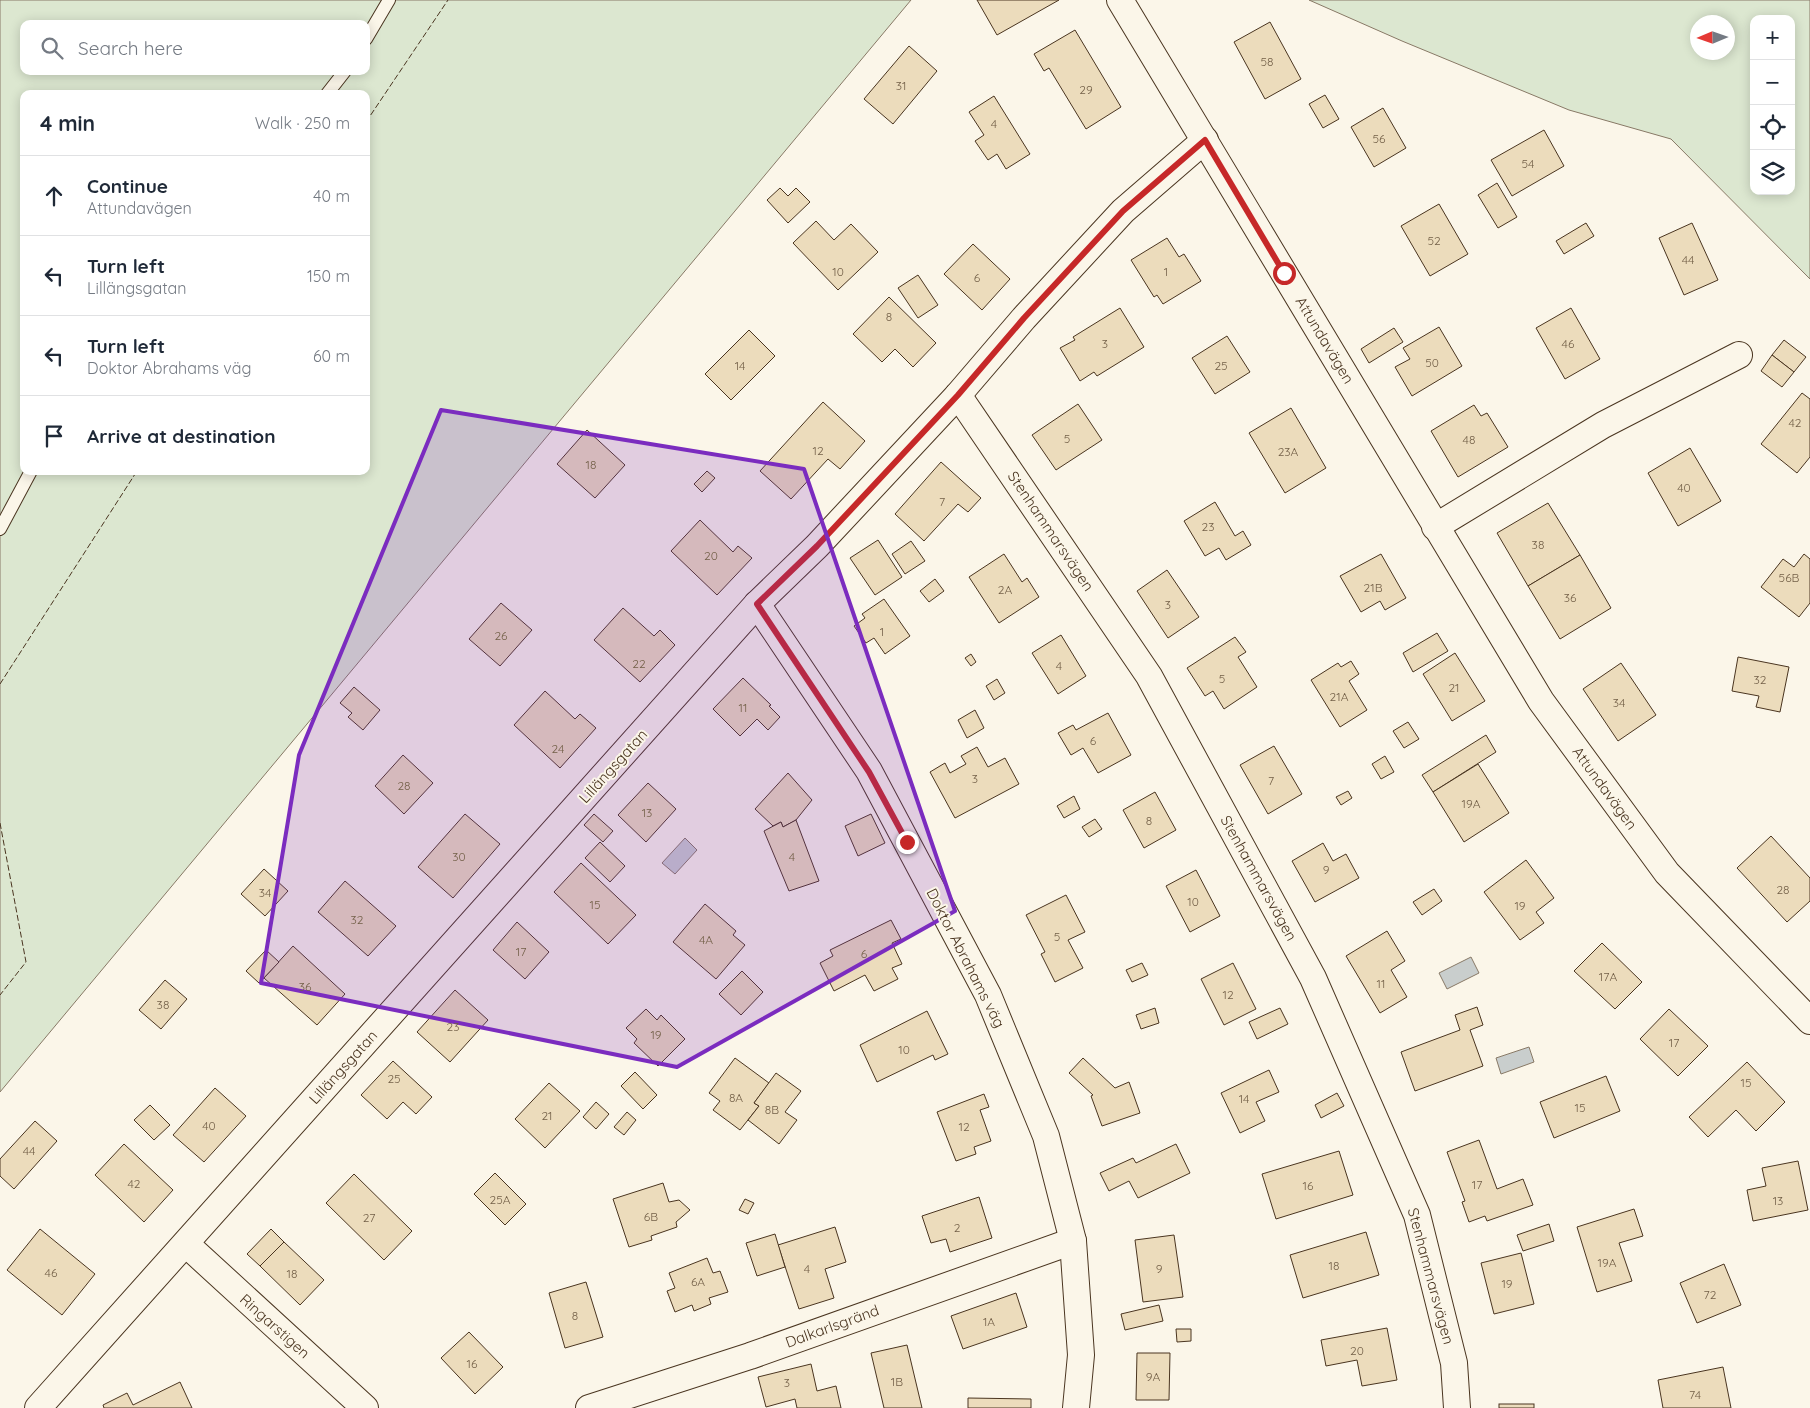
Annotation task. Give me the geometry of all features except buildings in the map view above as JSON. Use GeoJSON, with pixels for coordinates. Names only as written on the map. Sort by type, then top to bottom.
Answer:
{"type":"FeatureCollection","features":[{"type":"Feature","properties":{"kind":"street","name":"Attundavägen"},"geometry":{"type":"LineString","coordinates":[[1120,0],[1541,701],[1667,873],[1810,1021]]}},
{"type":"Feature","properties":{"kind":"street","name":"Lillängsgatan"},"geometry":{"type":"LineString","coordinates":[[38,1408],[757,604],[817,546],[958,395],[1024,318],[1123,211],[1205,140]]}},
{"type":"Feature","properties":{"kind":"street"},"geometry":{"type":"LineString","coordinates":[[1435,527],[1603,425],[1739,355]]}},
{"type":"Feature","properties":{"kind":"street","name":"Stenhammarsvägen"},"geometry":{"type":"LineString","coordinates":[[958,395],[1149,676],[1313,978],[1417,1215],[1454,1363],[1457,1408]]}},
{"type":"Feature","properties":{"kind":"street","name":"Doktor Abrahams väg"},"geometry":{"type":"LineString","coordinates":[[757,604],[869,772],[988,995],[1046,1136],[1073,1240],[1082,1355],[1076,1408]]}},
{"type":"Feature","properties":{"kind":"street","name":"Dalkarlsgränd"},"geometry":{"type":"LineString","coordinates":[[589,1408],[750,1356],[1073,1240]]}},
{"type":"Feature","properties":{"kind":"street","name":"Ringarstigen"},"geometry":{"type":"LineString","coordinates":[[186,1244],[365,1408]]}},
{"type":"Feature","properties":{"kind":"lane"},"geometry":{"type":"LineString","coordinates":[[370,31],[389,0]]}},
{"type":"Feature","properties":{"kind":"lane"},"geometry":{"type":"LineString","coordinates":[[330,90],[343,75]]}},
{"type":"Feature","properties":{"kind":"lane"},"geometry":{"type":"LineString","coordinates":[[0,529],[29,475]]}},
{"type":"Feature","properties":{"kind":"highlighted area"},"geometry":{"type":"Polygon","coordinates":[[[441,410],[804,469],[955,911],[677,1067],[261,983],[299,755],[441,410]]]}},
{"type":"Feature","properties":{"kind":"green space"},"geometry":{"type":"Polygon","coordinates":[[[0,0],[911,0],[0,1092],[0,0]]]}},
{"type":"Feature","properties":{"kind":"green space"},"geometry":{"type":"Polygon","coordinates":[[[1309,0],[1810,0],[1810,279],[1671,139],[1569,110],[1402,41],[1309,0]]]}},
{"type":"Feature","properties":{"kind":"shaded area"},"geometry":{"type":"Polygon","coordinates":[[[685,838],[697,850],[675,874],[662,863],[685,838]]]}},
{"type":"Feature","properties":{"kind":"shaded area"},"geometry":{"type":"Polygon","coordinates":[[[1471,957],[1479,973],[1447,989],[1439,973],[1471,957]]]}},
{"type":"Feature","properties":{"kind":"shaded area"},"geometry":{"type":"Polygon","coordinates":[[[1529,1047],[1534,1062],[1501,1074],[1496,1058],[1529,1047]]]}},
{"type":"Feature","properties":{"kind":"fence"},"geometry":{"type":"LineString","coordinates":[[370,116],[448,0]]}},
{"type":"Feature","properties":{"kind":"fence"},"geometry":{"type":"LineString","coordinates":[[0,684],[134,475]]}},
{"type":"Feature","properties":{"kind":"fence"},"geometry":{"type":"LineString","coordinates":[[0,823],[26,962],[0,995]]}},
{"type":"Feature","properties":{"kind":"route"},"geometry":{"type":"LineString","coordinates":[[907,842],[869,772],[757,604],[817,546],[958,395],[1024,318],[1123,211],[1205,140],[1284,273]]}}]}
